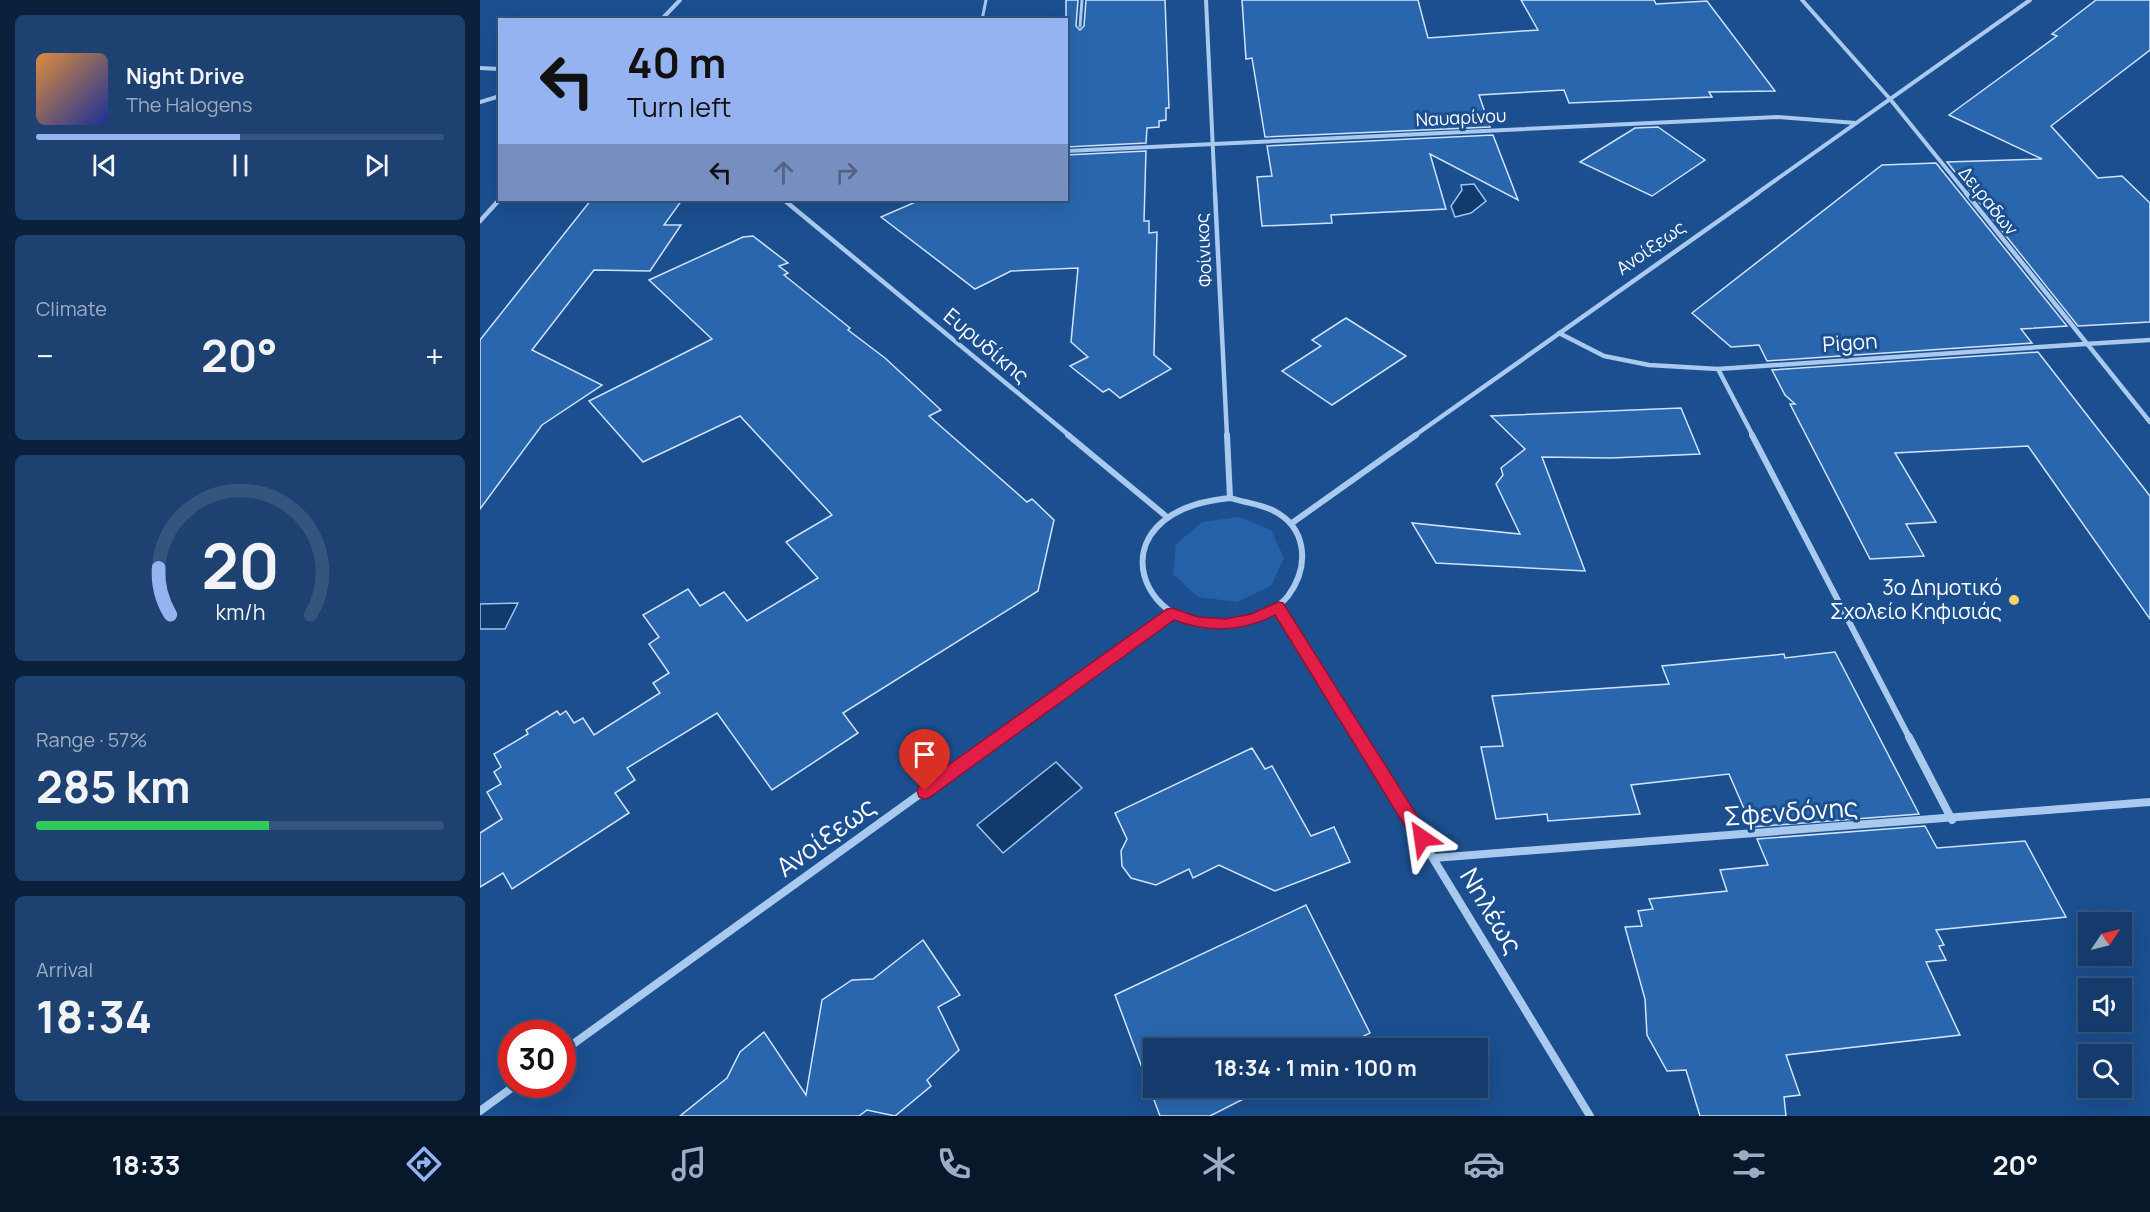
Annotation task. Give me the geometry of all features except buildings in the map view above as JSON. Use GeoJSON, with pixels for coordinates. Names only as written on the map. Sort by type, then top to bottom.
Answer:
{"type":"FeatureCollection","features":[{"type":"Feature","properties":{"kind":"street"},"geometry":{"type":"LineString","coordinates":[[664,18],[680,0]]}},
{"type":"Feature","properties":{"kind":"street","name":"Φοίνικος"},"geometry":{"type":"LineString","coordinates":[[1206,0],[1230,498]]}},
{"type":"Feature","properties":{"kind":"street","name":"Δειραδων"},"geometry":{"type":"LineString","coordinates":[[1802,0],[1890,99],[2150,422]]}},
{"type":"Feature","properties":{"kind":"street","name":"Ανοίξεως"},"geometry":{"type":"LineString","coordinates":[[1292,523],[2030,0]]}},
{"type":"Feature","properties":{"kind":"street"},"geometry":{"type":"LineString","coordinates":[[480,68],[498,69]]}},
{"type":"Feature","properties":{"kind":"street"},"geometry":{"type":"LineString","coordinates":[[480,102],[498,97]]}},
{"type":"Feature","properties":{"kind":"street","name":"Ναυαρίνου"},"geometry":{"type":"LineString","coordinates":[[1068,150],[1777,117],[1856,123]]}},
{"type":"Feature","properties":{"kind":"street"},"geometry":{"type":"LineString","coordinates":[[480,221],[498,201]]}},
{"type":"Feature","properties":{"kind":"street","name":"Ευρυδίκης"},"geometry":{"type":"LineString","coordinates":[[784,201],[1167,517]]}},
{"type":"Feature","properties":{"kind":"street","name":"Pigon"},"geometry":{"type":"LineString","coordinates":[[1559,333],[1604,356],[1649,365],[1718,369],[2150,340]]}},
{"type":"Feature","properties":{"kind":"street"},"geometry":{"type":"LineString","coordinates":[[1718,369],[1952,820]]}},
{"type":"Feature","properties":{"kind":"street"},"geometry":{"type":"LineString","coordinates":[[1230,498],[1265,505],[1292,523],[1304,543],[1305,566],[1297,588],[1278,607],[1253,619],[1225,625],[1197,623],[1172,613],[1153,597],[1142,577],[1141,555],[1150,534],[1167,517],[1186,506],[1208,500],[1230,498]]}},
{"type":"Feature","properties":{"kind":"street","name":"Νηλέως"},"geometry":{"type":"LineString","coordinates":[[1278,607],[1434,858],[1590,1116]]}},
{"type":"Feature","properties":{"kind":"street","name":"Ανοίξεως"},"geometry":{"type":"LineString","coordinates":[[576,1042],[1172,613]]}},
{"type":"Feature","properties":{"kind":"street","name":"Σφενδόνης"},"geometry":{"type":"LineString","coordinates":[[1434,858],[1511,855],[2150,802]]}},
{"type":"Feature","properties":{"kind":"street"},"geometry":{"type":"LineString","coordinates":[[480,1111],[498,1098]]}},
{"type":"Feature","properties":{"kind":"lane"},"geometry":{"type":"LineString","coordinates":[[982,18],[986,0]]}},
{"type":"Feature","properties":{"kind":"lane"},"geometry":{"type":"LineString","coordinates":[[1080,26],[1082,0]]}},
{"type":"Feature","properties":{"kind":"shaded area"},"geometry":{"type":"Polygon","coordinates":[[[1474,184],[1486,201],[1471,213],[1455,217],[1451,206],[1462,190],[1461,185],[1474,184]]]}},
{"type":"Feature","properties":{"kind":"shaded area"},"geometry":{"type":"Polygon","coordinates":[[[1239,517],[1271,530],[1284,558],[1271,586],[1237,602],[1198,597],[1173,574],[1176,544],[1202,522],[1239,517]]]}},
{"type":"Feature","properties":{"kind":"shaded area"},"geometry":{"type":"Polygon","coordinates":[[[518,603],[505,629],[480,629],[480,604],[518,603]]]}},
{"type":"Feature","properties":{"kind":"shaded area"},"geometry":{"type":"Polygon","coordinates":[[[1056,762],[1082,788],[1003,853],[977,825],[1056,762]]]}},
{"type":"Feature","properties":{"kind":"place","name":"3ο Δημοτικό Σχολείο Κηφισιάς"},"geometry":{"type":"Point","coordinates":[2014,600]}},
{"type":"Feature","properties":{"kind":"route"},"geometry":{"type":"LineString","coordinates":[[925,791],[1172,613],[1197,623],[1225,625],[1253,619],[1278,607],[1422,838]]}}]}
